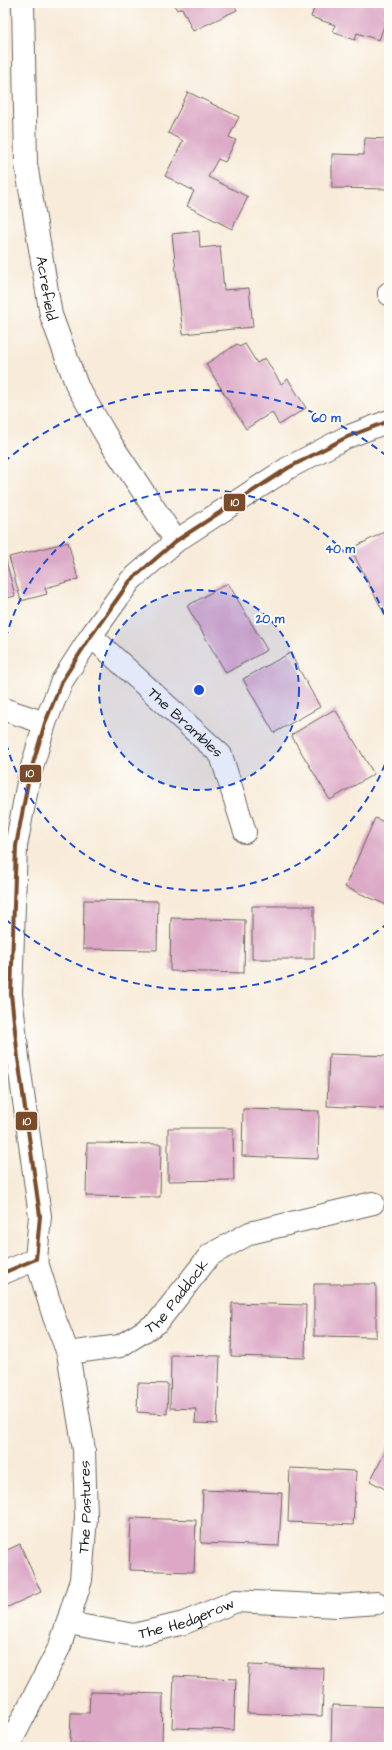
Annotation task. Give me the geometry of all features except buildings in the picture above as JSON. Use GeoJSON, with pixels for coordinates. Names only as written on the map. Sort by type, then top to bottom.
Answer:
{"type":"FeatureCollection","features":[{"type":"Feature","properties":{"kind":"street","name":"Acrefield"},"geometry":{"type":"LineString","coordinates":[[23,3],[26,164],[51,315],[77,386],[110,442],[176,541]]}},
{"type":"Feature","properties":{"kind":"street"},"geometry":{"type":"LineString","coordinates":[[3,1273],[36,1259],[40,1216],[18,1058],[12,994],[16,846],[29,777],[45,723],[62,681],[130,580],[176,541],[288,468],[347,437],[389,421]]}},
{"type":"Feature","properties":{"kind":"street","name":"The Brambles"},"geometry":{"type":"LineString","coordinates":[[91,636],[221,756],[245,832]]}},
{"type":"Feature","properties":{"kind":"street"},"geometry":{"type":"LineString","coordinates":[[3,709],[45,723]]}},
{"type":"Feature","properties":{"kind":"street","name":"The Paddock"},"geometry":{"type":"LineString","coordinates":[[68,1353],[120,1346],[157,1323],[210,1255],[250,1233],[373,1203]]}},
{"type":"Feature","properties":{"kind":"street","name":"The Pastures"},"geometry":{"type":"LineString","coordinates":[[8,1747],[60,1646],[68,1623],[81,1580],[86,1516],[84,1450],[68,1353],[54,1317],[36,1259]]}},
{"type":"Feature","properties":{"kind":"street","name":"The Hedgerow"},"geometry":{"type":"LineString","coordinates":[[68,1623],[134,1635],[184,1623],[236,1601],[337,1606],[377,1603]]}},
{"type":"Feature","properties":{"kind":"transit line","name":"10"},"geometry":{"type":"LineString","coordinates":[[3,1273],[36,1259],[40,1216],[18,1058],[11,994],[16,846],[29,777],[45,723],[62,681],[91,636],[130,581],[176,541],[288,468],[347,437],[389,421]]}}]}
